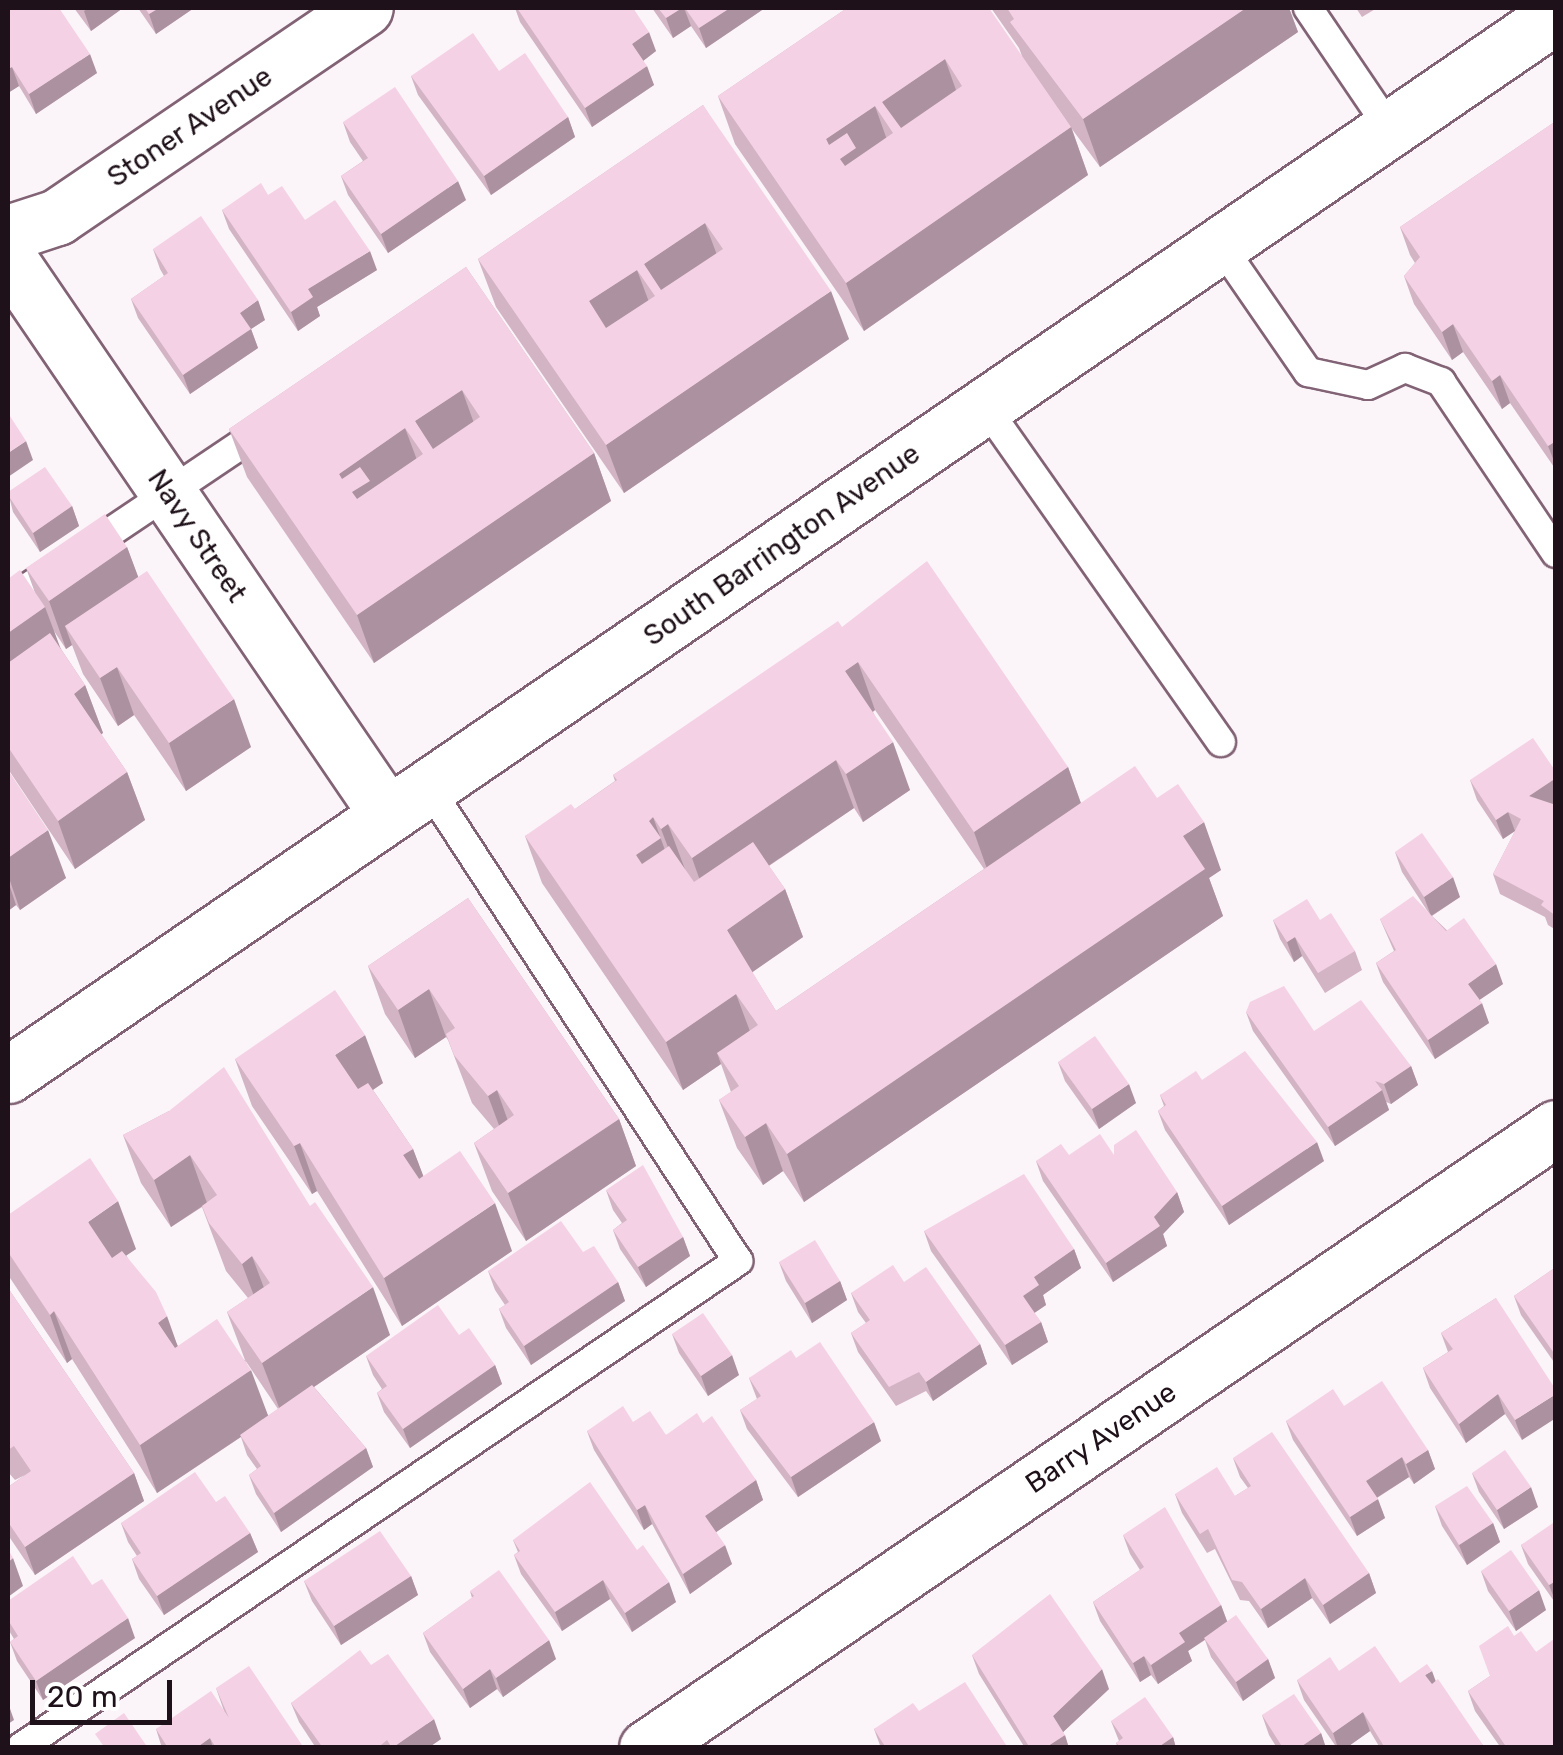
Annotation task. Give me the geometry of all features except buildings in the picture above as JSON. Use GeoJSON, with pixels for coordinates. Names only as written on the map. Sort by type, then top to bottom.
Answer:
{"type":"FeatureCollection","features":[{"type":"Feature","properties":{"kind":"street","name":"Stoner Avenue"},"geometry":{"type":"LineString","coordinates":[[8,233],[56,217],[365,8]]}},
{"type":"Feature","properties":{"kind":"street","name":"South Barrington Avenue"},"geometry":{"type":"LineString","coordinates":[[8,1075],[1556,14]]}},
{"type":"Feature","properties":{"kind":"street","name":"Navy Street"},"geometry":{"type":"LineString","coordinates":[[8,258],[167,493],[408,801]]}},
{"type":"Feature","properties":{"kind":"street","name":"Barry Avenue"},"geometry":{"type":"LineString","coordinates":[[647,1748],[1556,1128]]}},
{"type":"Feature","properties":{"kind":"lane"},"geometry":{"type":"LineString","coordinates":[[1308,8],[1388,126]]}},
{"type":"Feature","properties":{"kind":"lane"},"geometry":{"type":"LineString","coordinates":[[1219,243],[1308,372],[1368,385],[1405,368],[1426,371],[1441,382],[1556,553]]}},
{"type":"Feature","properties":{"kind":"lane"},"geometry":{"type":"LineString","coordinates":[[984,405],[1221,742]]}},
{"type":"Feature","properties":{"kind":"lane"},"geometry":{"type":"LineString","coordinates":[[8,601],[296,407]]}},
{"type":"Feature","properties":{"kind":"lane"},"geometry":{"type":"LineString","coordinates":[[20,1748],[738,1261],[408,801]]}}]}
